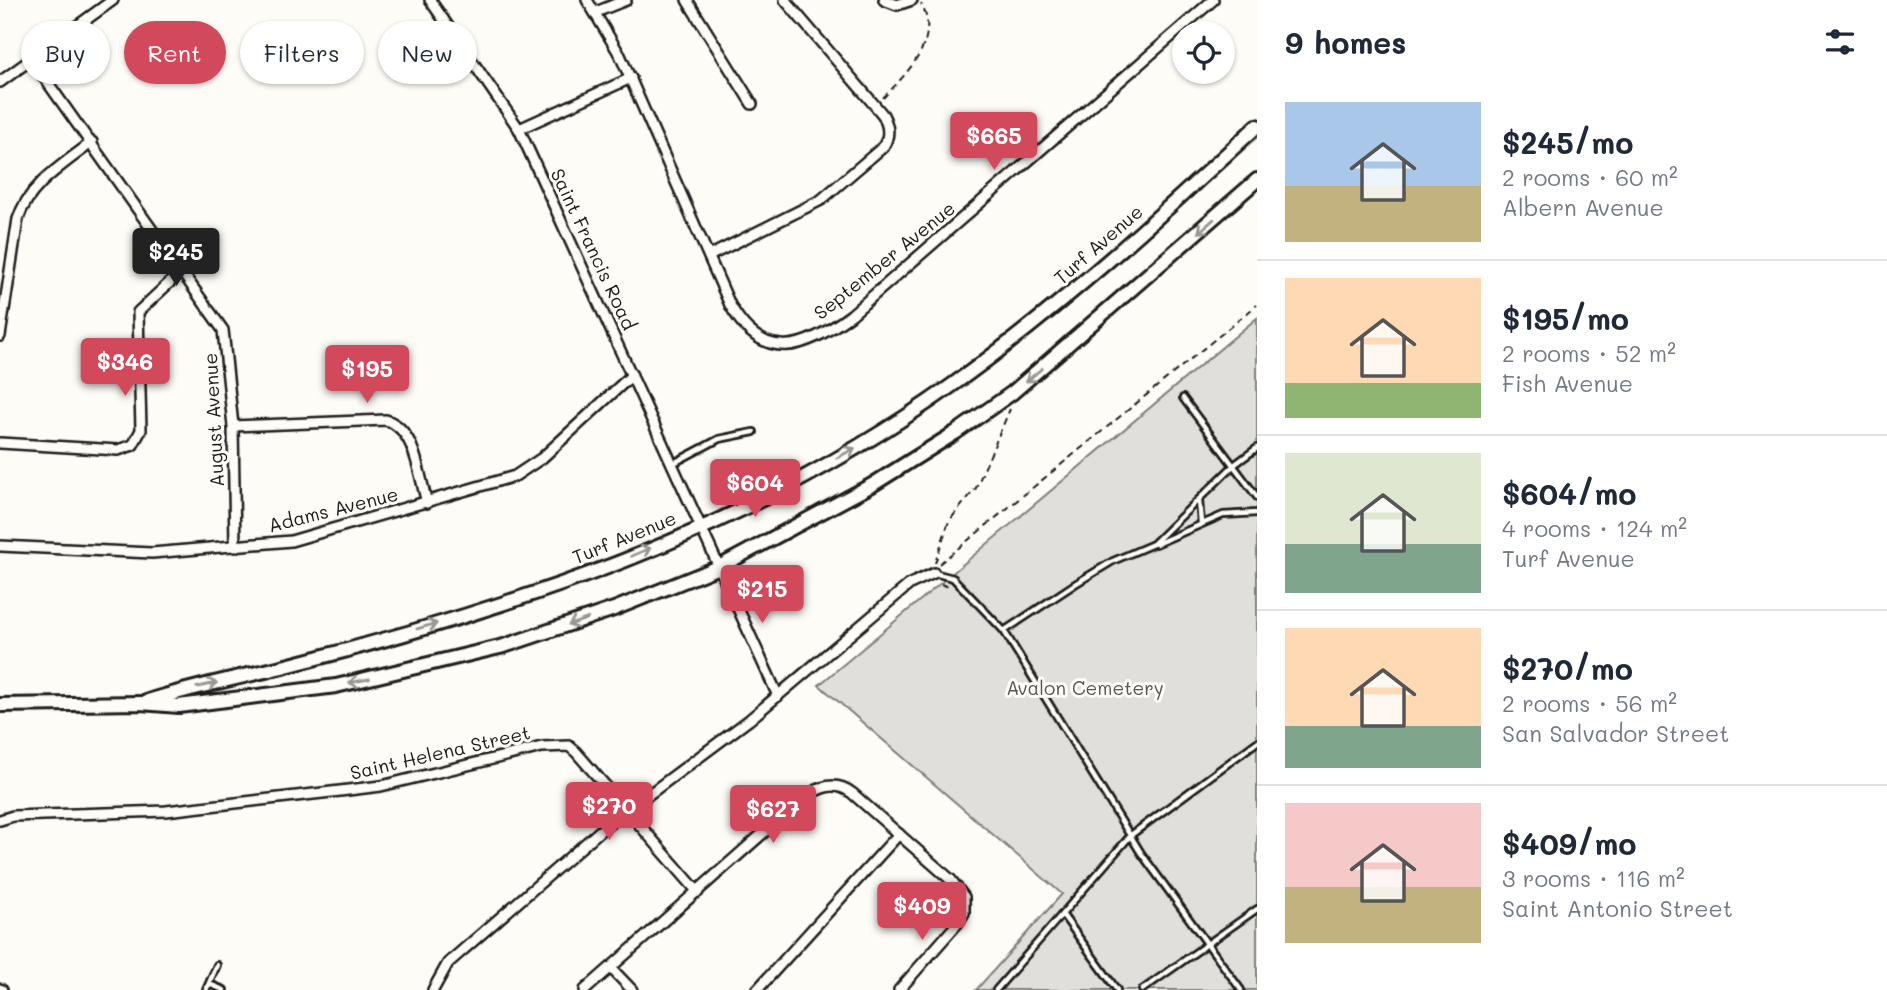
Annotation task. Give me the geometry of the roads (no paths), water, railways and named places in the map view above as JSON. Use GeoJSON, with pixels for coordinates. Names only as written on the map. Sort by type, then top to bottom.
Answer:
{"type":"FeatureCollection","features":[{"type":"Feature","properties":{"kind":"main road","name":"Turf Avenue"},"geometry":{"type":"LineString","coordinates":[[141,703],[322,657],[485,609],[619,562],[700,527],[854,450],[951,386],[1046,314],[1257,126]]}},
{"type":"Feature","properties":{"kind":"main road","name":"Turf Avenue"},"geometry":{"type":"LineString","coordinates":[[0,705],[141,703],[179,706],[303,691],[423,668],[557,630],[719,567],[872,485],[955,433],[1012,393],[1257,180]]}},
{"type":"Feature","properties":{"kind":"street"},"geometry":{"type":"LineString","coordinates":[[84,21],[113,0]]}},
{"type":"Feature","properties":{"kind":"street","name":"Saint Francis Road"},"geometry":{"type":"LineString","coordinates":[[430,0],[519,129],[778,696]]}},
{"type":"Feature","properties":{"kind":"street","name":"September Avenue"},"geometry":{"type":"LineString","coordinates":[[587,0],[631,78],[741,324],[756,338],[775,345],[798,345],[851,315],[1213,0]]}},
{"type":"Feature","properties":{"kind":"street"},"geometry":{"type":"LineString","coordinates":[[596,12],[626,0]]}},
{"type":"Feature","properties":{"kind":"street"},"geometry":{"type":"LineString","coordinates":[[687,0],[752,104]]}},
{"type":"Feature","properties":{"kind":"street"},"geometry":{"type":"LineString","coordinates":[[709,256],[821,200],[883,147],[887,140],[887,124],[875,106],[785,0]]}},
{"type":"Feature","properties":{"kind":"street"},"geometry":{"type":"LineString","coordinates":[[884,0],[897,5],[912,0]]}},
{"type":"Feature","properties":{"kind":"street"},"geometry":{"type":"LineString","coordinates":[[0,82],[21,66]]}},
{"type":"Feature","properties":{"kind":"street"},"geometry":{"type":"LineString","coordinates":[[519,129],[631,78]]}},
{"type":"Feature","properties":{"kind":"street","name":"August Avenue"},"geometry":{"type":"LineString","coordinates":[[49,84],[223,330],[233,426],[235,547]]}},
{"type":"Feature","properties":{"kind":"street"},"geometry":{"type":"LineString","coordinates":[[0,337],[18,219],[25,202],[35,188],[92,142]]}},
{"type":"Feature","properties":{"kind":"street"},"geometry":{"type":"LineString","coordinates":[[0,443],[118,450],[133,445],[141,430],[138,312],[182,271]]}},
{"type":"Feature","properties":{"kind":"street","name":"Adams Avenue"},"geometry":{"type":"LineString","coordinates":[[0,546],[116,553],[235,547],[302,539],[499,483],[527,468],[632,375]]}},
{"type":"Feature","properties":{"kind":"street"},"geometry":{"type":"LineString","coordinates":[[233,426],[386,420],[393,422],[408,438],[427,503]]}},
{"type":"Feature","properties":{"kind":"street"},"geometry":{"type":"LineString","coordinates":[[433,990],[442,971],[456,956],[628,809],[778,696],[911,584],[934,573]]}},
{"type":"Feature","properties":{"kind":"street","name":"Saint Helena Street"},"geometry":{"type":"LineString","coordinates":[[0,820],[13,816],[177,810],[340,792],[381,786],[542,747],[562,746],[576,752],[698,892]]}},
{"type":"Feature","properties":{"kind":"street"},"geometry":{"type":"LineString","coordinates":[[585,990],[803,799],[826,786],[846,788],[957,886],[965,904],[957,924],[899,990]]}},
{"type":"Feature","properties":{"kind":"street"},"geometry":{"type":"LineString","coordinates":[[757,990],[899,834]]}},
{"type":"Feature","properties":{"kind":"street"},"geometry":{"type":"LineString","coordinates":[[611,968],[632,990]]}},
{"type":"Feature","properties":{"kind":"lane"},"geometry":{"type":"LineString","coordinates":[[1183,398],[1257,497]]}},
{"type":"Feature","properties":{"kind":"lane"},"geometry":{"type":"LineString","coordinates":[[672,464],[719,439],[754,432]]}},
{"type":"Feature","properties":{"kind":"lane"},"geometry":{"type":"LineString","coordinates":[[1153,544],[1234,465],[1257,449]]}},
{"type":"Feature","properties":{"kind":"lane"},"geometry":{"type":"LineString","coordinates":[[1199,500],[1201,523]]}},
{"type":"Feature","properties":{"kind":"lane"},"geometry":{"type":"LineString","coordinates":[[1004,631],[1113,561],[1223,515],[1257,513]]}},
{"type":"Feature","properties":{"kind":"lane"},"geometry":{"type":"LineString","coordinates":[[934,573],[953,578],[1004,631],[1131,835],[1241,990]]}},
{"type":"Feature","properties":{"kind":"lane"},"geometry":{"type":"LineString","coordinates":[[996,990],[1131,835],[1257,742]]}},
{"type":"Feature","properties":{"kind":"lane"},"geometry":{"type":"LineString","coordinates":[[1142,990],[1257,909]]}},
{"type":"Feature","properties":{"kind":"lane"},"geometry":{"type":"LineString","coordinates":[[1062,914],[1116,990]]}},
{"type":"Feature","properties":{"kind":"lane"},"geometry":{"type":"LineString","coordinates":[[206,990],[217,965]]}},
{"type":"Feature","properties":{"kind":"lane"},"geometry":{"type":"LineString","coordinates":[[209,984],[224,990]]}},
{"type":"Feature","properties":{"kind":"park label","name":"Avalon Cemetery"},"geometry":{"type":"Point","coordinates":[1085,687]}}]}
